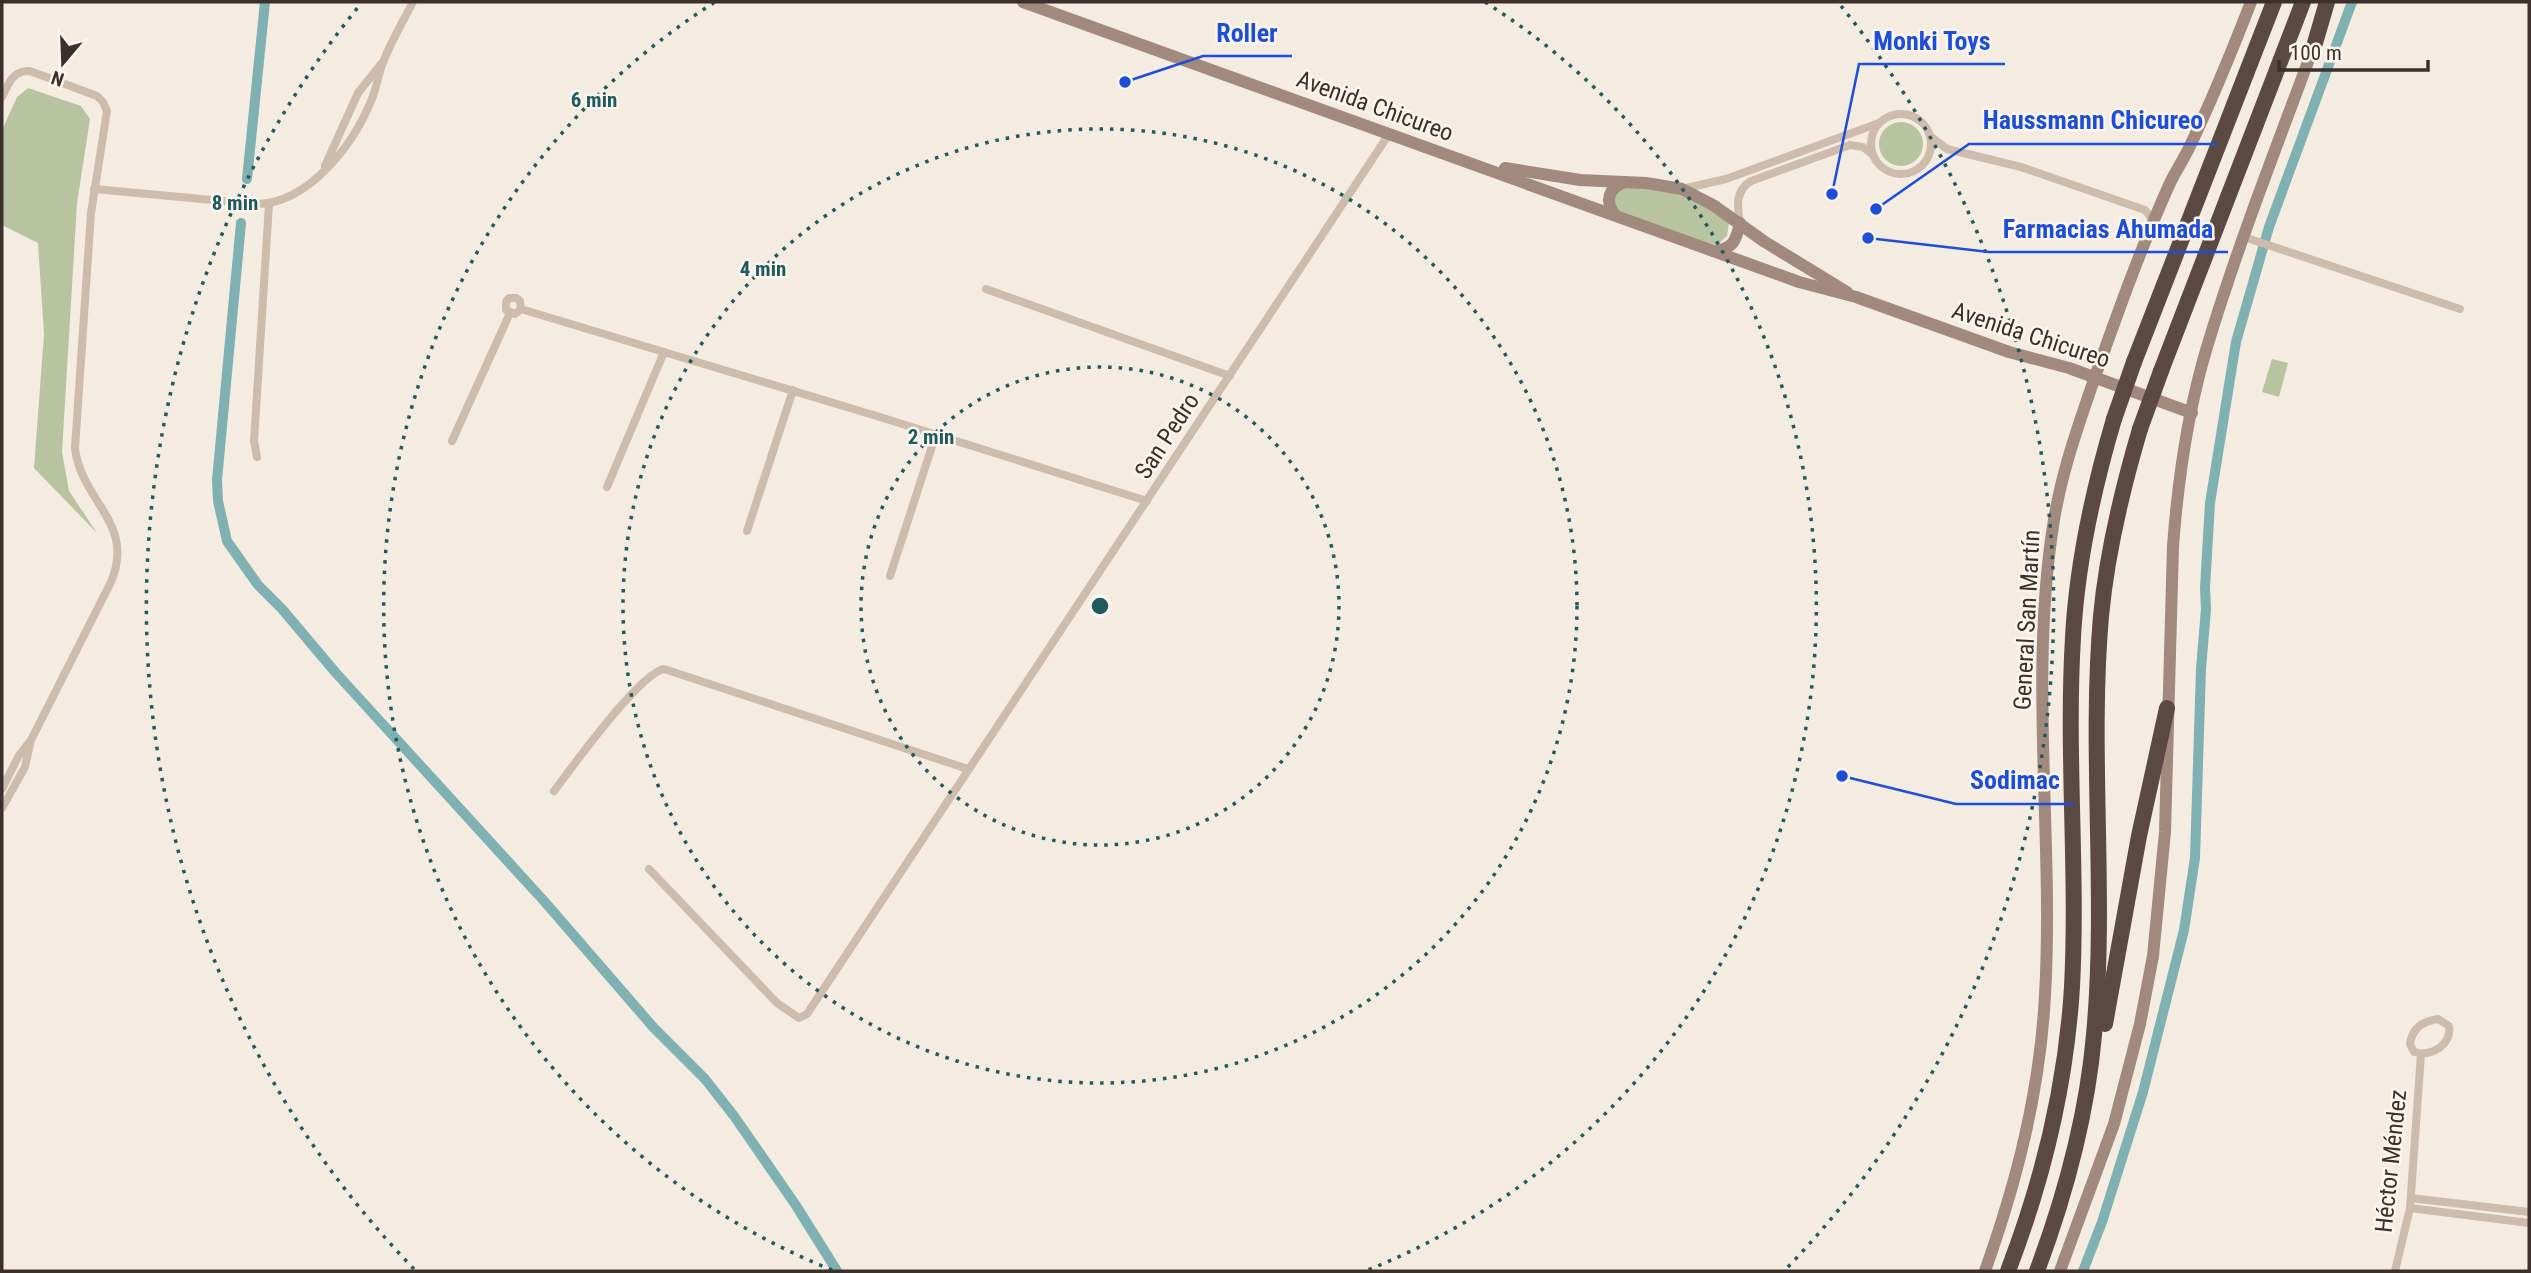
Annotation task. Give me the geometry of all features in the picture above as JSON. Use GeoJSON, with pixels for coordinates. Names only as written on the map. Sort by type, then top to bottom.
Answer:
{"type":"FeatureCollection","features":[{"type":"Feature","properties":{"kind":"highway"},"geometry":{"type":"LineString","coordinates":[[2008,1271],[2044,1161],[2065,1056],[2073,958],[2073,635],[2088,519],[2114,419],[2134,362],[2274,2]]}},
{"type":"Feature","properties":{"kind":"highway"},"geometry":{"type":"LineString","coordinates":[[2086,1094],[2094,1036],[2098,975],[2098,698],[2101,616],[2113,533],[2140,429],[2303,2]]}},
{"type":"Feature","properties":{"kind":"highway"},"geometry":{"type":"LineString","coordinates":[[2315,43],[2329,2]]}},
{"type":"Feature","properties":{"kind":"highway"},"geometry":{"type":"LineString","coordinates":[[2037,1271],[2064,1188],[2105,1023],[2139,836],[2167,708]]}},
{"type":"Feature","properties":{"kind":"main road","name":"Avenida Chicureo"},"geometry":{"type":"LineString","coordinates":[[1023,2],[1822,290],[1856,297],[2192,413]]}},
{"type":"Feature","properties":{"kind":"main road","name":"General San Martín"},"geometry":{"type":"LineString","coordinates":[[1985,1271],[2018,1169],[2039,1065],[2047,958],[2042,693],[2049,560],[2063,474],[2154,213],[2198,128],[2251,2]]}},
{"type":"Feature","properties":{"kind":"main road"},"geometry":{"type":"LineString","coordinates":[[2060,1271],[2114,1124],[2132,1059],[2149,979],[2164,861],[2175,523],[2192,413],[2207,348],[2244,237],[2315,43]]}},
{"type":"Feature","properties":{"kind":"main road","name":"Avenida Chicureo"},"geometry":{"type":"LineString","coordinates":[[1475,164],[1580,180],[1682,189],[1713,205],[1765,242],[1856,297]]}},
{"type":"Feature","properties":{"kind":"main road"},"geometry":{"type":"LineString","coordinates":[[1615,215],[1609,204],[1610,195],[1615,187],[1626,182]]}},
{"type":"Feature","properties":{"kind":"main road"},"geometry":{"type":"LineString","coordinates":[[1713,251],[1724,250],[1732,245],[1740,223]]}},
{"type":"Feature","properties":{"kind":"main road"},"geometry":{"type":"LineString","coordinates":[[2068,1271],[2076,1232]]}},
{"type":"Feature","properties":{"kind":"street"},"geometry":{"type":"LineString","coordinates":[[94,189],[268,204],[296,194],[340,154],[356,131],[372,100],[383,62],[413,2]]}},
{"type":"Feature","properties":{"kind":"street"},"geometry":{"type":"LineString","coordinates":[[324,168],[358,93],[383,62]]}},
{"type":"Feature","properties":{"kind":"street"},"geometry":{"type":"LineString","coordinates":[[2,97],[13,76],[26,70],[100,99],[105,106],[107,116],[94,189],[75,448],[85,483],[113,527],[118,559],[111,582],[31,740],[18,757],[2,789]]}},
{"type":"Feature","properties":{"kind":"street"},"geometry":{"type":"LineString","coordinates":[[1682,189],[1726,179],[1879,123],[1895,114],[1907,114],[1919,120],[1930,136],[1941,145],[1954,151],[2021,167],[2154,213]]}},
{"type":"Feature","properties":{"kind":"street"},"geometry":{"type":"LineString","coordinates":[[1873,155],[1872,135],[1879,123]]}},
{"type":"Feature","properties":{"kind":"street","name":"San Pedro"},"geometry":{"type":"LineString","coordinates":[[649,869],[778,1003],[795,1016],[804,1018],[1389,134]]}},
{"type":"Feature","properties":{"kind":"street"},"geometry":{"type":"LineString","coordinates":[[1927,160],[1931,148],[1930,136]]}},
{"type":"Feature","properties":{"kind":"street"},"geometry":{"type":"LineString","coordinates":[[1740,223],[1738,195],[1751,181],[1850,145],[1863,147],[1884,169],[1895,174],[1913,172],[1927,160],[1954,151]]}},
{"type":"Feature","properties":{"kind":"street"},"geometry":{"type":"LineString","coordinates":[[257,457],[254,441],[268,204]]}},
{"type":"Feature","properties":{"kind":"street"},"geometry":{"type":"LineString","coordinates":[[2244,237],[2460,309]]}},
{"type":"Feature","properties":{"kind":"street"},"geometry":{"type":"LineString","coordinates":[[986,289],[1230,376]]}},
{"type":"Feature","properties":{"kind":"street"},"geometry":{"type":"LineString","coordinates":[[509,298],[519,299],[521,309],[515,314],[510,313],[505,307],[509,298]]}},
{"type":"Feature","properties":{"kind":"street"},"geometry":{"type":"LineString","coordinates":[[521,309],[793,390],[1147,501]]}},
{"type":"Feature","properties":{"kind":"street"},"geometry":{"type":"LineString","coordinates":[[452,441],[510,313]]}},
{"type":"Feature","properties":{"kind":"street"},"geometry":{"type":"LineString","coordinates":[[607,487],[664,352]]}},
{"type":"Feature","properties":{"kind":"street"},"geometry":{"type":"LineString","coordinates":[[747,531],[793,390]]}},
{"type":"Feature","properties":{"kind":"street"},"geometry":{"type":"LineString","coordinates":[[890,576],[936,434]]}},
{"type":"Feature","properties":{"kind":"street"},"geometry":{"type":"LineString","coordinates":[[554,790],[646,678],[657,670],[664,669],[968,769]]}},
{"type":"Feature","properties":{"kind":"street"},"geometry":{"type":"LineString","coordinates":[[2,807],[25,767],[31,740]]}},
{"type":"Feature","properties":{"kind":"street"},"geometry":{"type":"LineString","coordinates":[[2430,1020],[2445,1022],[2450,1030],[2446,1041],[2438,1049],[2421,1054],[2410,1048],[2414,1031],[2430,1020]]}},
{"type":"Feature","properties":{"kind":"street","name":"Héctor Méndez"},"geometry":{"type":"LineString","coordinates":[[2395,1271],[2410,1208],[2421,1054]]}},
{"type":"Feature","properties":{"kind":"street"},"geometry":{"type":"LineString","coordinates":[[2411,1198],[2529,1212]]}},
{"type":"Feature","properties":{"kind":"street"},"geometry":{"type":"LineString","coordinates":[[2410,1208],[2529,1223]]}},
{"type":"Feature","properties":{"kind":"green space"},"geometry":{"type":"Polygon","coordinates":[[[28,88],[81,106],[90,119],[77,203],[62,452],[69,491],[97,533],[34,468],[44,334],[38,243],[2,225],[2,130],[17,97],[28,88]]]}},
{"type":"Feature","properties":{"kind":"green space"},"geometry":{"type":"Polygon","coordinates":[[[1901,122],[1916,129],[1923,144],[1916,159],[1901,166],[1886,159],[1879,144],[1886,129],[1901,122]]]}},
{"type":"Feature","properties":{"kind":"green space"},"geometry":{"type":"Polygon","coordinates":[[[1624,187],[1669,191],[1691,199],[1729,223],[1727,236],[1718,244],[1711,245],[1618,211],[1614,208],[1615,195],[1624,187]]]}},
{"type":"Feature","properties":{"kind":"green space"},"geometry":{"type":"Polygon","coordinates":[[[2272,359],[2288,363],[2279,397],[2262,392],[2272,359]]]}},
{"type":"Feature","properties":{"kind":"waterway"},"geometry":{"type":"LineString","coordinates":[[247,179],[265,2]]}},
{"type":"Feature","properties":{"kind":"waterway"},"geometry":{"type":"LineString","coordinates":[[2083,1271],[2102,1222],[2143,1092],[2184,930],[2195,858],[2210,503],[2236,342],[2269,227],[2352,2]]}},
{"type":"Feature","properties":{"kind":"waterway"},"geometry":{"type":"LineString","coordinates":[[241,223],[217,480],[218,501],[227,541],[258,585],[336,673],[544,901],[654,1028],[705,1079],[795,1204],[837,1271]]}},
{"type":"Feature","properties":{"kind":"place","name":"Roller"},"geometry":{"type":"Point","coordinates":[1125,82]}},
{"type":"Feature","properties":{"kind":"place","name":"Monki Toys"},"geometry":{"type":"Point","coordinates":[1832,194]}},
{"type":"Feature","properties":{"kind":"place","name":"Haussmann Chicureo"},"geometry":{"type":"Point","coordinates":[1876,209]}},
{"type":"Feature","properties":{"kind":"place","name":"Farmacias Ahumada"},"geometry":{"type":"Point","coordinates":[1868,238]}},
{"type":"Feature","properties":{"kind":"place","name":"Sodimac"},"geometry":{"type":"Point","coordinates":[1842,776]}}]}
